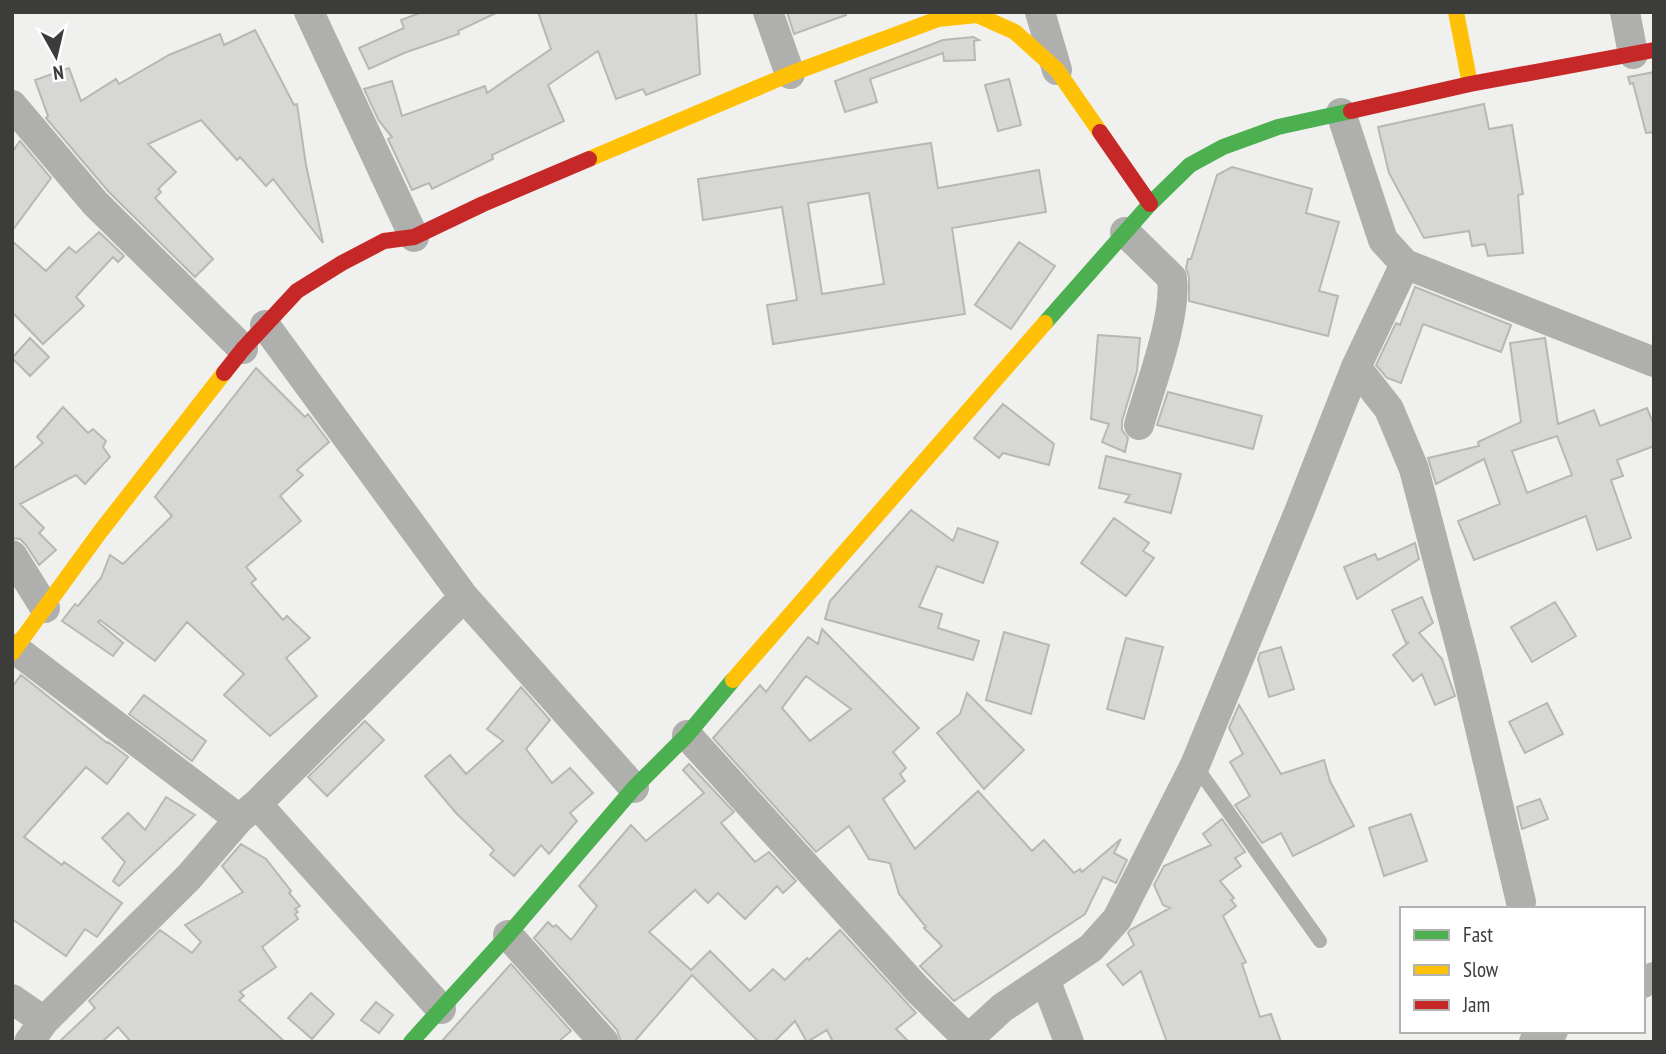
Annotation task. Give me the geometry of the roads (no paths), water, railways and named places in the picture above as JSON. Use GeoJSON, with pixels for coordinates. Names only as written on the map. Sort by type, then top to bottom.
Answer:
{"type":"FeatureCollection","features":[{"type":"Feature","properties":{"kind":"main road"},"geometry":{"type":"LineString","coordinates":[[1456,12],[1470,84]]}},
{"type":"Feature","properties":{"kind":"main road"},"geometry":{"type":"LineString","coordinates":[[14,651],[100,532],[243,349],[297,291],[384,241],[414,237],[483,204],[790,74],[938,19],[977,15],[1015,32],[1057,70],[1150,204]]}},
{"type":"Feature","properties":{"kind":"main road"},"geometry":{"type":"LineString","coordinates":[[411,1042],[508,935],[634,788],[687,735],[1125,232],[1190,165],[1223,147],[1278,127],[1470,84],[1644,52]]}},
{"type":"Feature","properties":{"kind":"street"},"geometry":{"type":"LineString","coordinates":[[309,12],[414,237]]}},
{"type":"Feature","properties":{"kind":"street"},"geometry":{"type":"LineString","coordinates":[[768,12],[790,74]]}},
{"type":"Feature","properties":{"kind":"street"},"geometry":{"type":"LineString","coordinates":[[1040,12],[1057,70]]}},
{"type":"Feature","properties":{"kind":"street"},"geometry":{"type":"LineString","coordinates":[[1625,12],[1644,52]]}},
{"type":"Feature","properties":{"kind":"street"},"geometry":{"type":"LineString","coordinates":[[12,104],[95,203],[243,349]]}},
{"type":"Feature","properties":{"kind":"street"},"geometry":{"type":"LineString","coordinates":[[1341,113],[1383,240],[1405,264],[1654,362]]}},
{"type":"Feature","properties":{"kind":"street"},"geometry":{"type":"LineString","coordinates":[[1125,232],[1172,278],[1173,288],[1166,328],[1139,425]]}},
{"type":"Feature","properties":{"kind":"street"},"geometry":{"type":"LineString","coordinates":[[687,735],[908,979],[967,1040],[1002,1008],[1091,948],[1117,919],[1195,765],[1356,366],[1405,264]]}},
{"type":"Feature","properties":{"kind":"street"},"geometry":{"type":"LineString","coordinates":[[265,325],[464,597],[634,788]]}},
{"type":"Feature","properties":{"kind":"street"},"geometry":{"type":"LineString","coordinates":[[1610,345],[1654,336]]}},
{"type":"Feature","properties":{"kind":"street"},"geometry":{"type":"LineString","coordinates":[[1356,366],[1389,409],[1414,469],[1464,660],[1521,902]]}},
{"type":"Feature","properties":{"kind":"street"},"geometry":{"type":"LineString","coordinates":[[12,555],[45,608]]}},
{"type":"Feature","properties":{"kind":"street"},"geometry":{"type":"LineString","coordinates":[[12,999],[36,1031],[189,877],[248,811],[464,597]]}},
{"type":"Feature","properties":{"kind":"street"},"geometry":{"type":"LineString","coordinates":[[14,651],[248,811],[441,1009]]}},
{"type":"Feature","properties":{"kind":"street"},"geometry":{"type":"LineString","coordinates":[[508,935],[604,1042]]}},
{"type":"Feature","properties":{"kind":"street"},"geometry":{"type":"LineString","coordinates":[[1045,979],[1069,1042]]}},
{"type":"Feature","properties":{"kind":"street"},"geometry":{"type":"LineString","coordinates":[[1534,1042],[1550,1033]]}},
{"type":"Feature","properties":{"kind":"lane"},"geometry":{"type":"LineString","coordinates":[[1195,765],[1320,942]]}}]}
